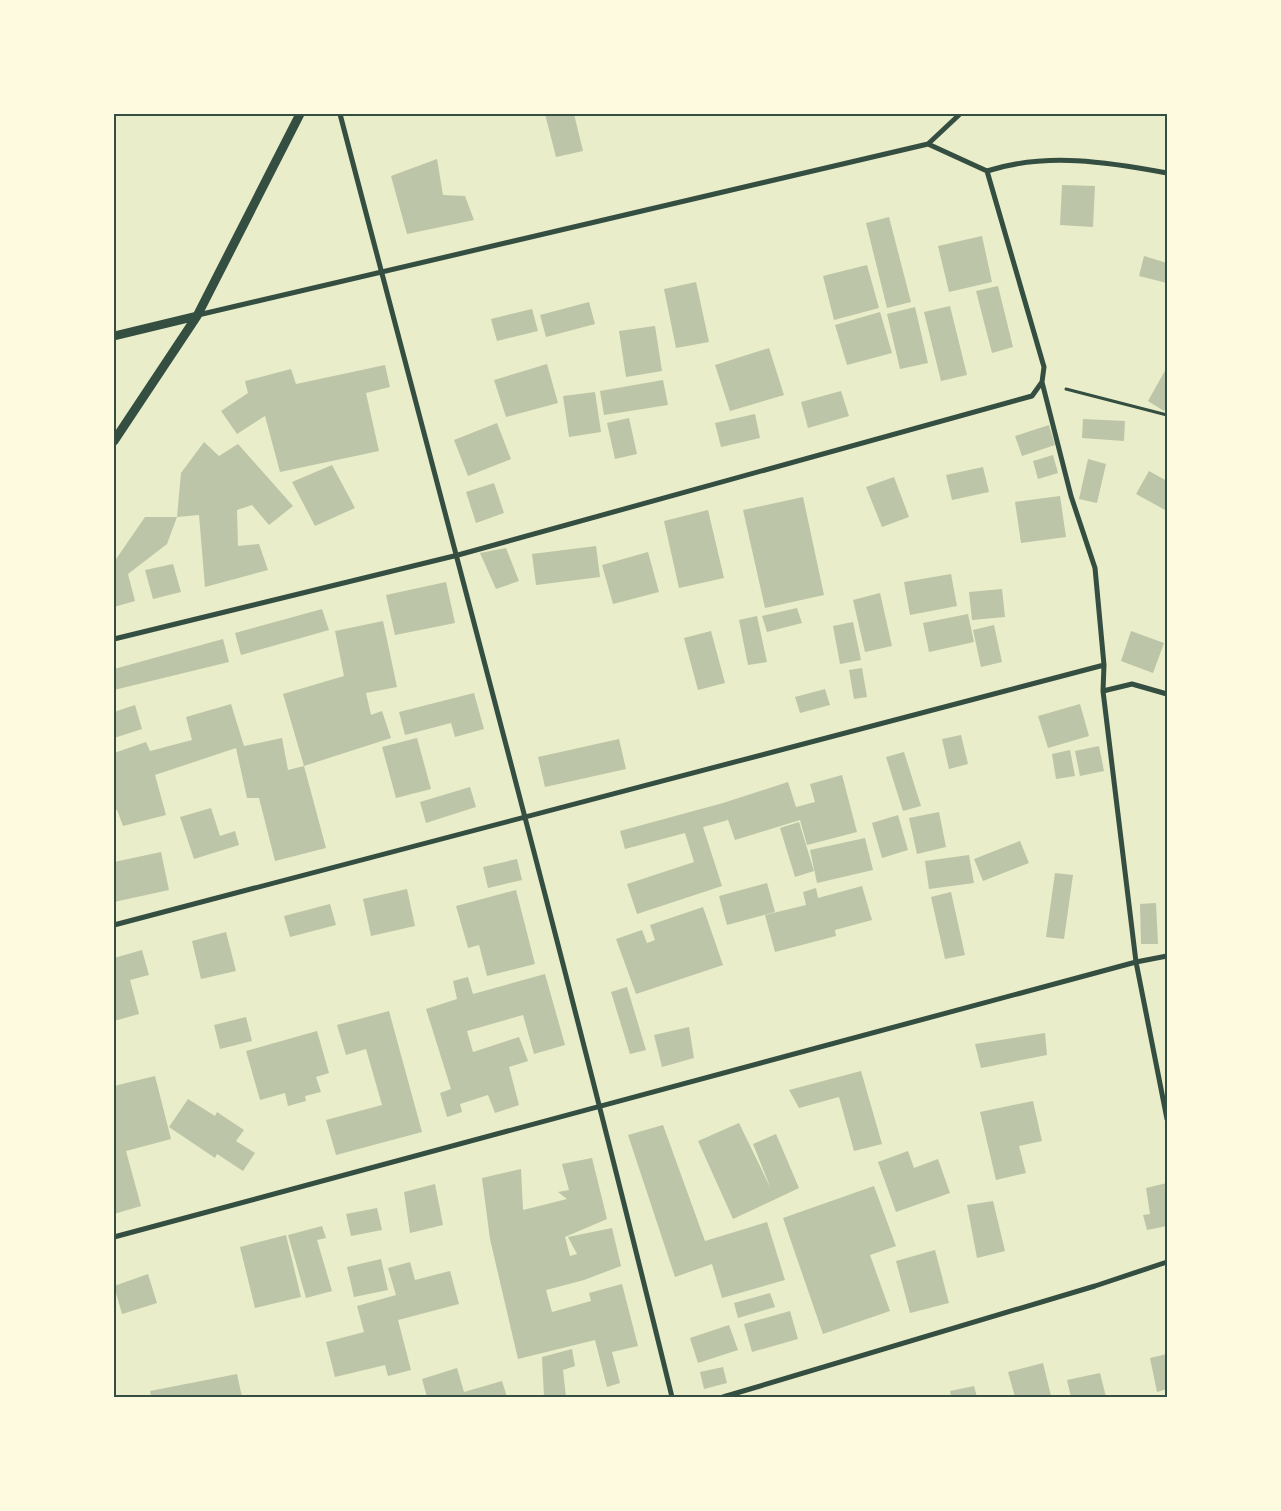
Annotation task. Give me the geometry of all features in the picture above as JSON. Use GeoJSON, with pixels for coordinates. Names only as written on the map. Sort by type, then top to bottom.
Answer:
{"type":"FeatureCollection","features":[{"type":"Feature","properties":{"kind":"street"},"geometry":{"type":"LineString","coordinates":[[114,441],[197,316],[300,114]]}},
{"type":"Feature","properties":{"kind":"street"},"geometry":{"type":"LineString","coordinates":[[340,114],[458,555],[600,1106],[672,1397]]}},
{"type":"Feature","properties":{"kind":"street"},"geometry":{"type":"LineString","coordinates":[[114,336],[928,144],[960,114]]}},
{"type":"Feature","properties":{"kind":"street"},"geometry":{"type":"LineString","coordinates":[[928,144],[987,171],[1006,165],[1030,162],[1081,160],[1110,162],[1167,173]]}},
{"type":"Feature","properties":{"kind":"street"},"geometry":{"type":"LineString","coordinates":[[987,171],[1044,367],[1042,382],[1070,496],[1095,568],[1104,665],[1103,691],[1136,962],[1167,1119]]}},
{"type":"Feature","properties":{"kind":"street"},"geometry":{"type":"LineString","coordinates":[[114,638],[458,555],[1032,396],[1042,382]]}},
{"type":"Feature","properties":{"kind":"street"},"geometry":{"type":"LineString","coordinates":[[114,925],[1104,665]]}},
{"type":"Feature","properties":{"kind":"street"},"geometry":{"type":"LineString","coordinates":[[1103,691],[1132,684],[1167,694]]}},
{"type":"Feature","properties":{"kind":"street"},"geometry":{"type":"LineString","coordinates":[[114,1237],[1136,962],[1167,956]]}},
{"type":"Feature","properties":{"kind":"street"},"geometry":{"type":"LineString","coordinates":[[723,1397],[1095,1286],[1167,1262]]}},
{"type":"Feature","properties":{"kind":"path"},"geometry":{"type":"LineString","coordinates":[[1042,382],[1167,415]]}},
{"type":"Feature","properties":{"kind":"building"},"geometry":{"type":"Polygon","coordinates":[[[545,114],[574,114],[583,151],[556,157],[545,114]]]}},
{"type":"Feature","properties":{"kind":"building"},"geometry":{"type":"Polygon","coordinates":[[[437,159],[443,195],[465,196],[474,220],[407,234],[391,176],[437,159]]]}},
{"type":"Feature","properties":{"kind":"building"},"geometry":{"type":"Polygon","coordinates":[[[1062,185],[1095,186],[1093,227],[1060,225],[1062,185]]]}},
{"type":"Feature","properties":{"kind":"building"},"geometry":{"type":"Polygon","coordinates":[[[889,217],[911,302],[887,308],[866,223],[889,217]]]}},
{"type":"Feature","properties":{"kind":"building"},"geometry":{"type":"Polygon","coordinates":[[[982,236],[992,282],[949,292],[938,246],[982,236]]]}},
{"type":"Feature","properties":{"kind":"building"},"geometry":{"type":"Polygon","coordinates":[[[1144,256],[1167,263],[1167,283],[1139,276],[1144,256]]]}},
{"type":"Feature","properties":{"kind":"building"},"geometry":{"type":"Polygon","coordinates":[[[867,265],[879,308],[834,320],[823,276],[867,265]]]}},
{"type":"Feature","properties":{"kind":"building"},"geometry":{"type":"Polygon","coordinates":[[[696,282],[709,342],[676,348],[664,289],[696,282]]]}},
{"type":"Feature","properties":{"kind":"building"},"geometry":{"type":"Polygon","coordinates":[[[998,286],[1013,347],[992,353],[976,291],[998,286]]]}},
{"type":"Feature","properties":{"kind":"building"},"geometry":{"type":"Polygon","coordinates":[[[589,302],[595,324],[546,337],[540,315],[589,302]]]}},
{"type":"Feature","properties":{"kind":"building"},"geometry":{"type":"Polygon","coordinates":[[[950,306],[967,375],[941,381],[924,312],[950,306]]]}},
{"type":"Feature","properties":{"kind":"building"},"geometry":{"type":"Polygon","coordinates":[[[915,307],[928,363],[900,369],[887,314],[915,307]]]}},
{"type":"Feature","properties":{"kind":"building"},"geometry":{"type":"Polygon","coordinates":[[[532,309],[538,331],[497,341],[491,319],[532,309]]]}},
{"type":"Feature","properties":{"kind":"building"},"geometry":{"type":"Polygon","coordinates":[[[880,312],[892,353],[847,365],[835,325],[880,312]]]}},
{"type":"Feature","properties":{"kind":"building"},"geometry":{"type":"Polygon","coordinates":[[[655,326],[662,371],[626,377],[619,331],[655,326]]]}},
{"type":"Feature","properties":{"kind":"building"},"geometry":{"type":"Polygon","coordinates":[[[769,348],[784,395],[730,411],[715,365],[769,348]]]}},
{"type":"Feature","properties":{"kind":"building"},"geometry":{"type":"Polygon","coordinates":[[[547,364],[558,403],[506,417],[494,380],[547,364]]]}},
{"type":"Feature","properties":{"kind":"building"},"geometry":{"type":"Polygon","coordinates":[[[385,365],[390,387],[366,393],[379,451],[280,472],[265,416],[237,434],[221,411],[248,393],[245,381],[291,369],[296,384],[385,365]]]}},
{"type":"Feature","properties":{"kind":"building"},"geometry":{"type":"Polygon","coordinates":[[[1167,367],[1167,406],[1164,411],[1148,401],[1167,367]]]}},
{"type":"Feature","properties":{"kind":"building"},"geometry":{"type":"Polygon","coordinates":[[[663,380],[668,405],[604,415],[600,391],[663,380]]]}},
{"type":"Feature","properties":{"kind":"building"},"geometry":{"type":"Polygon","coordinates":[[[841,391],[849,416],[808,428],[801,402],[841,391]]]}},
{"type":"Feature","properties":{"kind":"building"},"geometry":{"type":"Polygon","coordinates":[[[595,392],[601,432],[569,437],[563,396],[595,392]]]}},
{"type":"Feature","properties":{"kind":"building"},"geometry":{"type":"Polygon","coordinates":[[[755,414],[760,438],[721,447],[715,423],[755,414]]]}},
{"type":"Feature","properties":{"kind":"building"},"geometry":{"type":"Polygon","coordinates":[[[629,418],[637,454],[615,459],[607,423],[629,418]]]}},
{"type":"Feature","properties":{"kind":"building"},"geometry":{"type":"Polygon","coordinates":[[[1083,419],[1125,421],[1124,441],[1082,438],[1083,419]]]}},
{"type":"Feature","properties":{"kind":"building"},"geometry":{"type":"Polygon","coordinates":[[[497,423],[511,459],[468,476],[454,440],[497,423]]]}},
{"type":"Feature","properties":{"kind":"building"},"geometry":{"type":"Polygon","coordinates":[[[1049,425],[1055,445],[1022,456],[1015,436],[1049,425]]]}},
{"type":"Feature","properties":{"kind":"building"},"geometry":{"type":"Polygon","coordinates":[[[204,442],[219,456],[238,444],[293,506],[269,525],[252,505],[237,510],[238,546],[259,544],[268,570],[205,587],[199,515],[177,517],[181,473],[204,442]]]}},
{"type":"Feature","properties":{"kind":"building"},"geometry":{"type":"Polygon","coordinates":[[[1053,455],[1058,473],[1038,479],[1033,461],[1053,455]]]}},
{"type":"Feature","properties":{"kind":"building"},"geometry":{"type":"Polygon","coordinates":[[[1088,459],[1106,464],[1097,503],[1079,499],[1088,459]]]}},
{"type":"Feature","properties":{"kind":"building"},"geometry":{"type":"Polygon","coordinates":[[[332,465],[355,508],[315,526],[292,482],[332,465]]]}},
{"type":"Feature","properties":{"kind":"building"},"geometry":{"type":"Polygon","coordinates":[[[983,467],[989,492],[952,500],[946,475],[983,467]]]}},
{"type":"Feature","properties":{"kind":"building"},"geometry":{"type":"Polygon","coordinates":[[[1149,471],[1167,481],[1167,511],[1136,494],[1149,471]]]}},
{"type":"Feature","properties":{"kind":"building"},"geometry":{"type":"Polygon","coordinates":[[[894,477],[909,517],[882,527],[866,487],[894,477]]]}},
{"type":"Feature","properties":{"kind":"building"},"geometry":{"type":"Polygon","coordinates":[[[494,483],[504,513],[476,523],[466,492],[494,483]]]}},
{"type":"Feature","properties":{"kind":"building"},"geometry":{"type":"Polygon","coordinates":[[[1060,496],[1066,537],[1021,543],[1015,502],[1060,496]]]}},
{"type":"Feature","properties":{"kind":"building"},"geometry":{"type":"Polygon","coordinates":[[[803,497],[824,595],[765,608],[743,510],[803,497]]]}},
{"type":"Feature","properties":{"kind":"building"},"geometry":{"type":"Polygon","coordinates":[[[708,510],[724,578],[679,588],[664,521],[708,510]]]}},
{"type":"Feature","properties":{"kind":"building"},"geometry":{"type":"Polygon","coordinates":[[[145,517],[177,517],[167,544],[128,574],[135,601],[114,607],[114,562],[145,517]]]}},
{"type":"Feature","properties":{"kind":"building"},"geometry":{"type":"Polygon","coordinates":[[[596,546],[600,577],[536,585],[532,554],[596,546]]]}},
{"type":"Feature","properties":{"kind":"building"},"geometry":{"type":"Polygon","coordinates":[[[506,548],[519,581],[496,589],[480,553],[506,548]]]}},
{"type":"Feature","properties":{"kind":"building"},"geometry":{"type":"Polygon","coordinates":[[[648,552],[659,592],[613,604],[602,565],[648,552]]]}},
{"type":"Feature","properties":{"kind":"building"},"geometry":{"type":"Polygon","coordinates":[[[173,564],[181,592],[153,599],[145,570],[173,564]]]}},
{"type":"Feature","properties":{"kind":"building"},"geometry":{"type":"Polygon","coordinates":[[[951,574],[957,606],[910,615],[904,582],[951,574]]]}},
{"type":"Feature","properties":{"kind":"building"},"geometry":{"type":"Polygon","coordinates":[[[446,582],[455,623],[395,635],[386,595],[446,582]]]}},
{"type":"Feature","properties":{"kind":"building"},"geometry":{"type":"Polygon","coordinates":[[[1002,589],[1005,617],[972,620],[969,592],[1002,589]]]}},
{"type":"Feature","properties":{"kind":"building"},"geometry":{"type":"Polygon","coordinates":[[[880,593],[892,646],[865,652],[853,600],[880,593]]]}},
{"type":"Feature","properties":{"kind":"building"},"geometry":{"type":"Polygon","coordinates":[[[797,608],[802,623],[767,632],[762,616],[797,608]]]}},
{"type":"Feature","properties":{"kind":"building"},"geometry":{"type":"Polygon","coordinates":[[[322,609],[329,630],[241,655],[235,633],[322,609]]]}},
{"type":"Feature","properties":{"kind":"building"},"geometry":{"type":"Polygon","coordinates":[[[968,614],[974,642],[929,652],[923,623],[968,614]]]}},
{"type":"Feature","properties":{"kind":"building"},"geometry":{"type":"Polygon","coordinates":[[[757,616],[767,662],[748,665],[739,620],[757,616]]]}},
{"type":"Feature","properties":{"kind":"building"},"geometry":{"type":"Polygon","coordinates":[[[383,621],[397,687],[366,693],[371,715],[382,711],[391,738],[304,766],[283,694],[344,676],[335,631],[383,621]]]}},
{"type":"Feature","properties":{"kind":"building"},"geometry":{"type":"Polygon","coordinates":[[[853,622],[861,660],[840,664],[833,626],[853,622]]]}},
{"type":"Feature","properties":{"kind":"building"},"geometry":{"type":"Polygon","coordinates":[[[994,625],[1002,662],[981,667],[973,630],[994,625]]]}},
{"type":"Feature","properties":{"kind":"building"},"geometry":{"type":"Polygon","coordinates":[[[711,631],[725,683],[698,690],[684,638],[711,631]]]}},
{"type":"Feature","properties":{"kind":"building"},"geometry":{"type":"Polygon","coordinates":[[[1131,631],[1164,643],[1153,673],[1121,661],[1131,631]]]}},
{"type":"Feature","properties":{"kind":"building"},"geometry":{"type":"Polygon","coordinates":[[[223,639],[229,662],[114,690],[114,669],[223,639]]]}},
{"type":"Feature","properties":{"kind":"building"},"geometry":{"type":"Polygon","coordinates":[[[862,668],[867,697],[854,699],[849,670],[862,668]]]}},
{"type":"Feature","properties":{"kind":"building"},"geometry":{"type":"Polygon","coordinates":[[[825,689],[830,705],[800,713],[795,697],[825,689]]]}},
{"type":"Feature","properties":{"kind":"building"},"geometry":{"type":"Polygon","coordinates":[[[474,693],[484,729],[455,737],[451,723],[405,735],[399,712],[474,693]]]}},
{"type":"Feature","properties":{"kind":"building"},"geometry":{"type":"Polygon","coordinates":[[[231,704],[244,746],[282,738],[288,770],[304,766],[326,848],[275,861],[259,798],[247,798],[236,748],[155,775],[166,815],[123,826],[117,810],[114,811],[114,753],[146,742],[150,751],[192,740],[186,717],[231,704]]]}},
{"type":"Feature","properties":{"kind":"building"},"geometry":{"type":"Polygon","coordinates":[[[1080,704],[1089,736],[1048,748],[1038,716],[1080,704]]]}},
{"type":"Feature","properties":{"kind":"building"},"geometry":{"type":"Polygon","coordinates":[[[135,705],[142,729],[114,738],[114,712],[135,705]]]}},
{"type":"Feature","properties":{"kind":"building"},"geometry":{"type":"Polygon","coordinates":[[[961,735],[968,764],[949,769],[942,739],[961,735]]]}},
{"type":"Feature","properties":{"kind":"building"},"geometry":{"type":"Polygon","coordinates":[[[417,738],[431,789],[396,798],[382,747],[417,738]]]}},
{"type":"Feature","properties":{"kind":"building"},"geometry":{"type":"Polygon","coordinates":[[[619,739],[626,769],[545,787],[538,757],[619,739]]]}},
{"type":"Feature","properties":{"kind":"building"},"geometry":{"type":"Polygon","coordinates":[[[1099,746],[1104,771],[1080,776],[1075,751],[1099,746]]]}},
{"type":"Feature","properties":{"kind":"building"},"geometry":{"type":"Polygon","coordinates":[[[1070,750],[1075,776],[1056,779],[1052,754],[1070,750]]]}},
{"type":"Feature","properties":{"kind":"building"},"geometry":{"type":"Polygon","coordinates":[[[904,752],[921,806],[903,811],[886,757],[904,752]]]}},
{"type":"Feature","properties":{"kind":"building"},"geometry":{"type":"Polygon","coordinates":[[[842,775],[857,832],[807,845],[800,820],[735,840],[725,811],[728,820],[703,827],[722,886],[637,914],[627,884],[694,862],[685,833],[625,849],[620,831],[723,803],[788,782],[796,807],[815,802],[810,784],[842,775]]]}},
{"type":"Feature","properties":{"kind":"building"},"geometry":{"type":"Polygon","coordinates":[[[470,787],[476,807],[426,823],[420,802],[470,787]]]}},
{"type":"Feature","properties":{"kind":"building"},"geometry":{"type":"Polygon","coordinates":[[[211,808],[220,836],[235,831],[239,845],[194,859],[180,817],[211,808]]]}},
{"type":"Feature","properties":{"kind":"building"},"geometry":{"type":"Polygon","coordinates":[[[939,812],[946,847],[917,854],[909,818],[939,812]]]}},
{"type":"Feature","properties":{"kind":"building"},"geometry":{"type":"Polygon","coordinates":[[[898,815],[908,850],[882,858],[872,823],[898,815]]]}},
{"type":"Feature","properties":{"kind":"building"},"geometry":{"type":"Polygon","coordinates":[[[799,822],[814,871],[795,877],[780,828],[799,822]]]}},
{"type":"Feature","properties":{"kind":"building"},"geometry":{"type":"Polygon","coordinates":[[[865,838],[873,870],[817,883],[810,850],[865,838]]]}},
{"type":"Feature","properties":{"kind":"building"},"geometry":{"type":"Polygon","coordinates":[[[1020,841],[1029,863],[983,881],[974,859],[1020,841]]]}},
{"type":"Feature","properties":{"kind":"building"},"geometry":{"type":"Polygon","coordinates":[[[161,852],[169,890],[114,902],[114,862],[161,852]]]}},
{"type":"Feature","properties":{"kind":"building"},"geometry":{"type":"Polygon","coordinates":[[[969,855],[974,883],[929,889],[925,861],[969,855]]]}},
{"type":"Feature","properties":{"kind":"building"},"geometry":{"type":"Polygon","coordinates":[[[517,859],[522,880],[488,888],[483,867],[517,859]]]}},
{"type":"Feature","properties":{"kind":"building"},"geometry":{"type":"Polygon","coordinates":[[[1055,873],[1073,875],[1064,939],[1046,937],[1055,873]]]}},
{"type":"Feature","properties":{"kind":"building"},"geometry":{"type":"Polygon","coordinates":[[[767,883],[775,912],[727,925],[719,896],[767,883]]]}},
{"type":"Feature","properties":{"kind":"building"},"geometry":{"type":"Polygon","coordinates":[[[862,886],[872,920],[835,930],[836,936],[775,952],[765,915],[806,905],[803,892],[816,888],[818,898],[862,886]]]}},
{"type":"Feature","properties":{"kind":"building"},"geometry":{"type":"Polygon","coordinates":[[[407,889],[415,926],[371,936],[363,899],[407,889]]]}},
{"type":"Feature","properties":{"kind":"building"},"geometry":{"type":"Polygon","coordinates":[[[516,890],[535,964],[487,976],[479,945],[468,948],[456,906],[516,890]]]}},
{"type":"Feature","properties":{"kind":"building"},"geometry":{"type":"Polygon","coordinates":[[[951,892],[965,955],[945,959],[931,897],[951,892]]]}},
{"type":"Feature","properties":{"kind":"building"},"geometry":{"type":"Polygon","coordinates":[[[1156,903],[1158,944],[1141,944],[1140,904],[1156,903]]]}},
{"type":"Feature","properties":{"kind":"building"},"geometry":{"type":"Polygon","coordinates":[[[330,904],[336,925],[290,937],[284,916],[330,904]]]}},
{"type":"Feature","properties":{"kind":"building"},"geometry":{"type":"Polygon","coordinates":[[[703,907],[723,965],[636,994],[616,939],[642,930],[647,943],[655,940],[650,925],[703,907]]]}},
{"type":"Feature","properties":{"kind":"building"},"geometry":{"type":"Polygon","coordinates":[[[226,932],[236,971],[201,979],[192,941],[226,932]]]}},
{"type":"Feature","properties":{"kind":"building"},"geometry":{"type":"Polygon","coordinates":[[[142,950],[149,975],[130,980],[139,1014],[114,1021],[114,958],[142,950]]]}},
{"type":"Feature","properties":{"kind":"building"},"geometry":{"type":"Polygon","coordinates":[[[545,974],[565,1045],[534,1054],[523,1015],[467,1031],[473,1052],[519,1037],[528,1061],[509,1067],[519,1105],[495,1113],[488,1095],[460,1104],[462,1112],[447,1117],[440,1093],[451,1089],[426,1009],[457,999],[453,981],[468,977],[473,994],[545,974]]]}},
{"type":"Feature","properties":{"kind":"building"},"geometry":{"type":"Polygon","coordinates":[[[627,987],[646,1050],[630,1054],[611,992],[627,987]]]}},
{"type":"Feature","properties":{"kind":"building"},"geometry":{"type":"Polygon","coordinates":[[[389,1011],[422,1132],[336,1155],[326,1120],[382,1105],[366,1049],[346,1055],[337,1025],[389,1011]]]}},
{"type":"Feature","properties":{"kind":"building"},"geometry":{"type":"Polygon","coordinates":[[[246,1017],[252,1041],[220,1049],[214,1025],[246,1017]]]}},
{"type":"Feature","properties":{"kind":"building"},"geometry":{"type":"Polygon","coordinates":[[[689,1027],[694,1058],[662,1067],[654,1035],[689,1027]]]}},
{"type":"Feature","properties":{"kind":"building"},"geometry":{"type":"Polygon","coordinates":[[[317,1031],[329,1073],[316,1077],[321,1092],[305,1096],[306,1101],[288,1106],[285,1093],[260,1100],[246,1051],[317,1031]]]}},
{"type":"Feature","properties":{"kind":"building"},"geometry":{"type":"Polygon","coordinates":[[[1045,1033],[1047,1055],[981,1068],[975,1044],[1045,1033]]]}},
{"type":"Feature","properties":{"kind":"building"},"geometry":{"type":"Polygon","coordinates":[[[861,1071],[882,1144],[854,1151],[839,1097],[799,1108],[789,1090],[861,1071]]]}},
{"type":"Feature","properties":{"kind":"building"},"geometry":{"type":"Polygon","coordinates":[[[155,1076],[171,1139],[126,1151],[141,1206],[114,1214],[114,1086],[155,1076]]]}},
{"type":"Feature","properties":{"kind":"building"},"geometry":{"type":"Polygon","coordinates":[[[188,1099],[215,1116],[217,1112],[244,1130],[236,1141],[255,1153],[243,1171],[217,1154],[215,1158],[169,1127],[188,1099]]]}},
{"type":"Feature","properties":{"kind":"building"},"geometry":{"type":"Polygon","coordinates":[[[1033,1101],[1042,1141],[1019,1146],[1026,1173],[996,1180],[980,1112],[1033,1101]]]}},
{"type":"Feature","properties":{"kind":"building"},"geometry":{"type":"Polygon","coordinates":[[[739,1123],[771,1189],[753,1144],[776,1134],[799,1188],[733,1219],[698,1141],[739,1123]]]}},
{"type":"Feature","properties":{"kind":"building"},"geometry":{"type":"Polygon","coordinates":[[[663,1125],[705,1241],[767,1222],[785,1280],[722,1298],[712,1264],[675,1277],[628,1135],[663,1125]]]}},
{"type":"Feature","properties":{"kind":"building"},"geometry":{"type":"Polygon","coordinates":[[[908,1151],[914,1168],[938,1159],[950,1193],[896,1212],[878,1162],[908,1151]]]}},
{"type":"Feature","properties":{"kind":"building"},"geometry":{"type":"Polygon","coordinates":[[[592,1158],[607,1219],[565,1237],[570,1256],[577,1254],[568,1237],[612,1228],[621,1266],[584,1280],[546,1290],[552,1312],[591,1301],[589,1293],[622,1284],[638,1346],[612,1352],[620,1383],[607,1387],[595,1340],[518,1359],[490,1239],[482,1178],[521,1169],[523,1210],[567,1199],[558,1192],[569,1190],[562,1164],[592,1158]]]}},
{"type":"Feature","properties":{"kind":"building"},"geometry":{"type":"Polygon","coordinates":[[[1167,1183],[1167,1226],[1147,1230],[1143,1215],[1150,1214],[1146,1188],[1167,1183]]]}},
{"type":"Feature","properties":{"kind":"building"},"geometry":{"type":"Polygon","coordinates":[[[435,1184],[443,1225],[410,1233],[404,1192],[435,1184]]]}},
{"type":"Feature","properties":{"kind":"building"},"geometry":{"type":"Polygon","coordinates":[[[874,1186],[896,1246],[870,1255],[890,1311],[823,1334],[783,1218],[874,1186]]]}},
{"type":"Feature","properties":{"kind":"building"},"geometry":{"type":"Polygon","coordinates":[[[993,1201],[1005,1251],[977,1258],[967,1205],[993,1201]]]}},
{"type":"Feature","properties":{"kind":"building"},"geometry":{"type":"Polygon","coordinates":[[[377,1208],[382,1230],[351,1236],[346,1214],[377,1208]]]}},
{"type":"Feature","properties":{"kind":"building"},"geometry":{"type":"Polygon","coordinates":[[[322,1226],[326,1238],[317,1240],[332,1291],[306,1298],[288,1235],[322,1226]]]}},
{"type":"Feature","properties":{"kind":"building"},"geometry":{"type":"Polygon","coordinates":[[[286,1235],[301,1297],[255,1308],[240,1247],[286,1235]]]}},
{"type":"Feature","properties":{"kind":"building"},"geometry":{"type":"Polygon","coordinates":[[[935,1250],[949,1303],[910,1313],[896,1261],[935,1250]]]}},
{"type":"Feature","properties":{"kind":"building"},"geometry":{"type":"Polygon","coordinates":[[[381,1259],[388,1290],[354,1297],[347,1267],[381,1259]]]}},
{"type":"Feature","properties":{"kind":"building"},"geometry":{"type":"Polygon","coordinates":[[[410,1262],[415,1280],[450,1271],[459,1304],[398,1320],[411,1370],[388,1376],[385,1365],[335,1377],[326,1342],[364,1332],[357,1306],[396,1295],[388,1268],[410,1262]]]}},
{"type":"Feature","properties":{"kind":"building"},"geometry":{"type":"Polygon","coordinates":[[[148,1274],[157,1303],[122,1314],[114,1286],[148,1274]]]}},
{"type":"Feature","properties":{"kind":"building"},"geometry":{"type":"Polygon","coordinates":[[[770,1293],[775,1307],[738,1318],[734,1303],[770,1293]]]}},
{"type":"Feature","properties":{"kind":"building"},"geometry":{"type":"Polygon","coordinates":[[[790,1311],[798,1339],[752,1352],[744,1324],[790,1311]]]}},
{"type":"Feature","properties":{"kind":"building"},"geometry":{"type":"Polygon","coordinates":[[[729,1325],[738,1350],[698,1363],[690,1338],[729,1325]]]}},
{"type":"Feature","properties":{"kind":"building"},"geometry":{"type":"Polygon","coordinates":[[[572,1349],[575,1366],[563,1370],[566,1397],[544,1397],[542,1357],[572,1349]]]}},
{"type":"Feature","properties":{"kind":"building"},"geometry":{"type":"Polygon","coordinates":[[[1167,1354],[1167,1389],[1157,1392],[1150,1358],[1167,1354]]]}},
{"type":"Feature","properties":{"kind":"building"},"geometry":{"type":"Polygon","coordinates":[[[1043,1363],[1051,1396],[1015,1397],[1008,1372],[1043,1363]]]}},
{"type":"Feature","properties":{"kind":"building"},"geometry":{"type":"Polygon","coordinates":[[[723,1367],[727,1383],[704,1389],[700,1372],[723,1367]]]}},
{"type":"Feature","properties":{"kind":"building"},"geometry":{"type":"Polygon","coordinates":[[[457,1368],[464,1392],[502,1381],[507,1397],[427,1397],[422,1379],[457,1368]]]}},
{"type":"Feature","properties":{"kind":"building"},"geometry":{"type":"Polygon","coordinates":[[[1100,1373],[1106,1397],[1071,1397],[1067,1380],[1100,1373]]]}},
{"type":"Feature","properties":{"kind":"building"},"geometry":{"type":"Polygon","coordinates":[[[237,1374],[242,1397],[151,1397],[150,1391],[237,1374]]]}},
{"type":"Feature","properties":{"kind":"building"},"geometry":{"type":"Polygon","coordinates":[[[974,1386],[977,1397],[951,1397],[950,1391],[974,1386]]]}}]}
